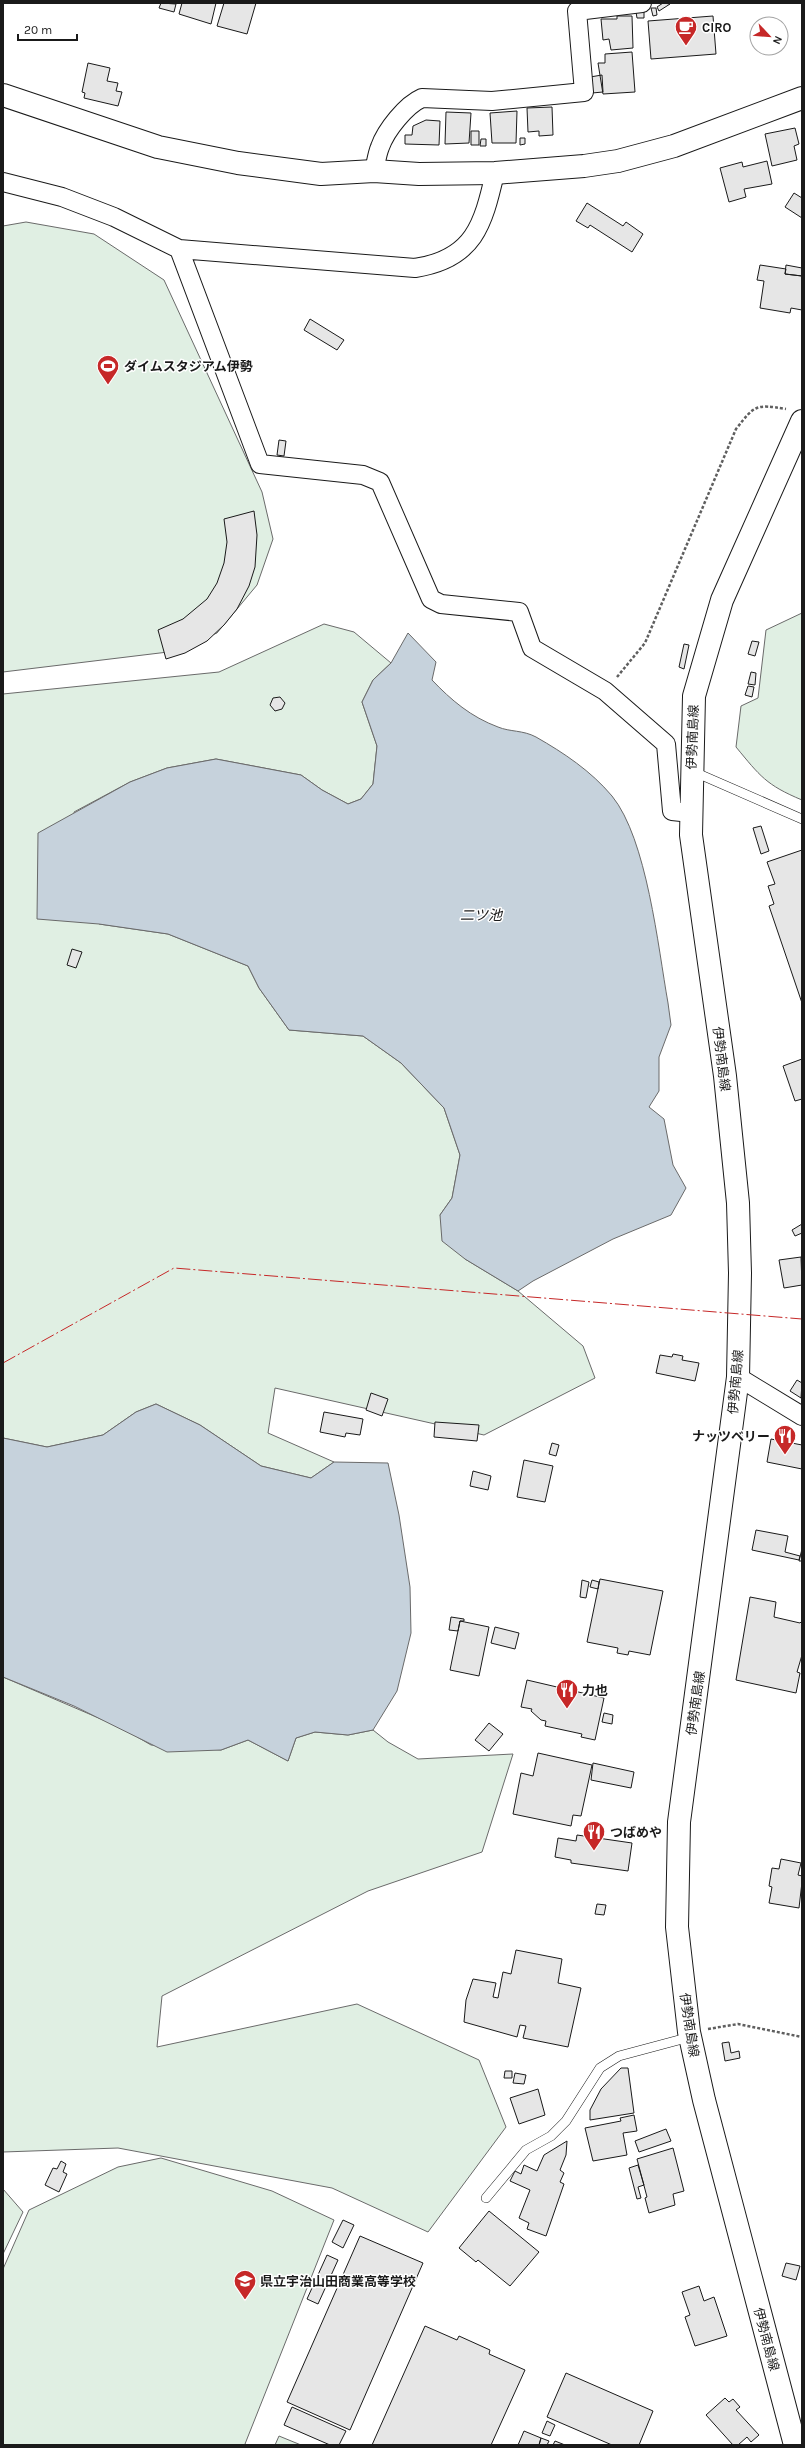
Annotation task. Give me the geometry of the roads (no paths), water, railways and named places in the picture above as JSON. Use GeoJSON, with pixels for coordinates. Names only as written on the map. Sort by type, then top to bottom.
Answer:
{"type":"FeatureCollection","features":[{"type":"Feature","properties":{"kind":"main road"},"geometry":{"type":"LineString","coordinates":[[3,95],[158,147],[238,163],[321,174],[374,171],[419,174],[495,173],[584,166],[618,161],[687,141],[802,98]]}},
{"type":"Feature","properties":{"kind":"main road","name":"伊勢南島線"},"geometry":{"type":"LineString","coordinates":[[795,415],[722,600],[694,696],[691,770],[691,835],[725,1076],[738,1203],[740,1273],[738,1377],[679,1822],[676,1927],[690,2034],[704,2100],[795,2445]]}},
{"type":"Feature","properties":{"kind":"street"},"geometry":{"type":"LineString","coordinates":[[374,171],[380,146],[393,126],[416,101],[422,98],[492,101],[584,92],[577,11],[642,3]]}},
{"type":"Feature","properties":{"kind":"street"},"geometry":{"type":"LineString","coordinates":[[3,182],[62,197],[114,217],[179,249],[397,268],[434,265],[450,257],[466,245],[479,230],[486,211],[495,173]]}},
{"type":"Feature","properties":{"kind":"street"},"geometry":{"type":"LineString","coordinates":[[179,249],[260,464],[363,475],[380,482],[431,599],[442,604],[520,612],[532,648],[605,690],[666,744],[672,811],[691,813]]}},
{"type":"Feature","properties":{"kind":"street"},"geometry":{"type":"LineString","coordinates":[[738,1377],[802,1416]]}},
{"type":"Feature","properties":{"kind":"lane"},"geometry":{"type":"LineString","coordinates":[[691,770],[802,820]]}},
{"type":"Feature","properties":{"kind":"lane"},"geometry":{"type":"LineString","coordinates":[[486,2198],[526,2150],[551,2136],[566,2121],[600,2068],[619,2056],[690,2034]]}},
{"type":"Feature","properties":{"kind":"water","name":"二ツ池"},"geometry":{"type":"Polygon","coordinates":[[[408,633],[436,662],[432,680],[454,701],[470,713],[488,723],[503,729],[531,735],[546,743],[567,756],[595,778],[612,796],[624,815],[634,839],[649,895],[660,953],[671,1025],[659,1057],[659,1091],[649,1107],[664,1119],[673,1165],[686,1188],[671,1215],[613,1239],[533,1281],[518,1291],[465,1259],[442,1241],[440,1215],[452,1198],[460,1155],[444,1108],[401,1063],[363,1036],[289,1030],[259,988],[248,966],[168,934],[99,924],[37,919],[38,833],[130,782],[167,768],[216,759],[301,775],[322,790],[348,804],[361,799],[373,784],[377,746],[362,702],[373,680],[391,663],[408,633]]]}},
{"type":"Feature","properties":{"kind":"water"},"geometry":{"type":"Polygon","coordinates":[[[156,1404],[200,1425],[261,1466],[311,1478],[334,1462],[388,1463],[399,1515],[410,1587],[411,1633],[397,1691],[373,1730],[348,1735],[315,1732],[296,1738],[288,1761],[248,1740],[221,1750],[167,1752],[74,1706],[3,1677],[3,1438],[47,1447],[103,1435],[136,1412],[156,1404]]]}},
{"type":"Feature","properties":{"kind":"place","name":"CIRO"},"geometry":{"type":"Point","coordinates":[686,46]}},
{"type":"Feature","properties":{"kind":"place","name":"ダイムスタジアム伊勢"},"geometry":{"type":"Point","coordinates":[108,386]}},
{"type":"Feature","properties":{"kind":"place","name":"ナッツベリー"},"geometry":{"type":"Point","coordinates":[785,1456]}},
{"type":"Feature","properties":{"kind":"place","name":"力也"},"geometry":{"type":"Point","coordinates":[567,1710]}},
{"type":"Feature","properties":{"kind":"place","name":"つばめや"},"geometry":{"type":"Point","coordinates":[594,1852]}},
{"type":"Feature","properties":{"kind":"place","name":"県立宇治山田商業高等学校"},"geometry":{"type":"Point","coordinates":[245,2300]}}]}
